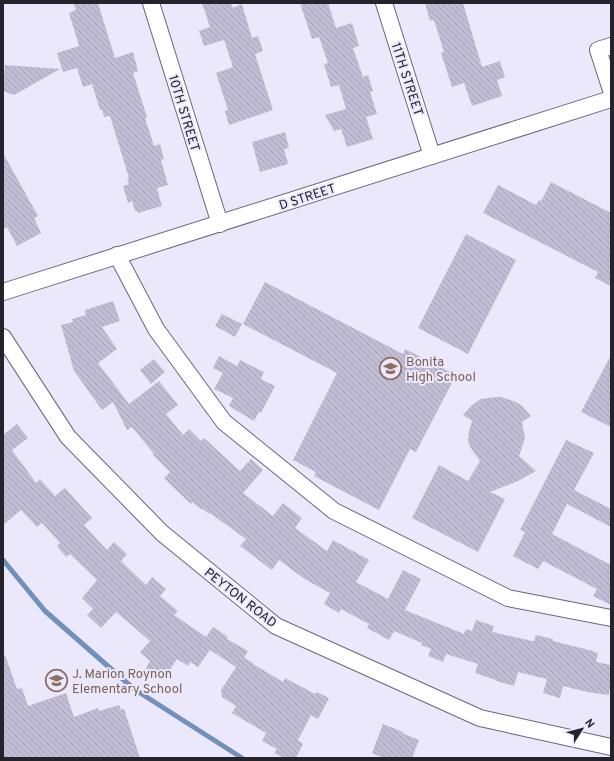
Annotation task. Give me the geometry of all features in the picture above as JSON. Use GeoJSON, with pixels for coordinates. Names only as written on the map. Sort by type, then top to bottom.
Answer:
{"type":"FeatureCollection","features":[{"type":"Feature","properties":{"kind":"street","name":"10TH STREET"},"geometry":{"type":"LineString","coordinates":[[151,3],[220,224]]}},
{"type":"Feature","properties":{"kind":"street","name":"11TH STREET"},"geometry":{"type":"LineString","coordinates":[[384,3],[432,156]]}},
{"type":"Feature","properties":{"kind":"street"},"geometry":{"type":"LineString","coordinates":[[611,46],[598,50],[611,90]]}},
{"type":"Feature","properties":{"kind":"street","name":"D STREET"},"geometry":{"type":"LineString","coordinates":[[3,292],[611,99]]}},
{"type":"Feature","properties":{"kind":"street"},"geometry":{"type":"LineString","coordinates":[[117,255],[156,329],[224,422],[334,511],[508,598],[611,618]]}},
{"type":"Feature","properties":{"kind":"street","name":"PEYTON ROAD"},"geometry":{"type":"LineString","coordinates":[[3,337],[68,437],[162,534],[276,626],[480,718],[611,747]]}},
{"type":"Feature","properties":{"kind":"building"},"geometry":{"type":"Polygon","coordinates":[[[73,3],[98,3],[115,58],[133,52],[138,71],[133,73],[147,117],[145,118],[154,146],[160,144],[164,159],[161,160],[168,185],[157,188],[162,206],[138,213],[135,211],[132,201],[128,203],[123,186],[129,184],[127,179],[129,178],[110,116],[104,117],[102,109],[100,110],[92,84],[83,87],[77,68],[63,72],[57,53],[79,46],[69,13],[76,10],[73,3]]]}},
{"type":"Feature","properties":{"kind":"building"},"geometry":{"type":"Polygon","coordinates":[[[202,3],[231,3],[233,8],[242,4],[252,38],[258,36],[263,51],[255,54],[273,110],[229,125],[225,111],[228,110],[216,73],[233,67],[224,40],[204,46],[199,31],[210,27],[202,3]]]}},
{"type":"Feature","properties":{"kind":"building"},"geometry":{"type":"Polygon","coordinates":[[[300,3],[328,3],[336,28],[352,23],[359,46],[353,48],[363,77],[368,75],[373,91],[370,92],[377,114],[366,117],[373,139],[347,147],[341,129],[334,131],[325,115],[346,109],[339,85],[331,87],[324,64],[328,63],[319,37],[312,39],[300,3]]]}},
{"type":"Feature","properties":{"kind":"building"},"geometry":{"type":"Polygon","coordinates":[[[425,3],[463,3],[482,67],[500,61],[505,77],[497,80],[502,96],[472,106],[464,83],[452,87],[441,53],[444,52],[434,20],[430,21],[425,3]]]}},
{"type":"Feature","properties":{"kind":"building"},"geometry":{"type":"Polygon","coordinates":[[[5,65],[60,69],[14,95],[3,91],[5,65]]]}},
{"type":"Feature","properties":{"kind":"building"},"geometry":{"type":"Polygon","coordinates":[[[285,132],[289,148],[284,149],[288,164],[260,172],[252,142],[285,132]]]}},
{"type":"Feature","properties":{"kind":"building"},"geometry":{"type":"Polygon","coordinates":[[[3,153],[38,216],[34,218],[41,233],[17,246],[7,227],[3,229],[3,153]]]}},
{"type":"Feature","properties":{"kind":"building"},"geometry":{"type":"Polygon","coordinates":[[[551,182],[611,213],[611,286],[595,278],[598,272],[483,213],[498,185],[536,205],[539,200],[541,201],[551,182]]]}},
{"type":"Feature","properties":{"kind":"building"},"geometry":{"type":"Polygon","coordinates":[[[466,234],[516,260],[468,354],[418,328],[466,234]]]}},
{"type":"Feature","properties":{"kind":"building"},"geometry":{"type":"Polygon","coordinates":[[[265,282],[403,354],[405,349],[456,375],[416,452],[410,449],[379,510],[314,476],[316,472],[293,460],[337,373],[243,324],[265,282]]]}},
{"type":"Feature","properties":{"kind":"building"},"geometry":{"type":"Polygon","coordinates":[[[113,301],[120,321],[102,327],[117,349],[98,363],[129,404],[159,381],[178,405],[166,414],[183,435],[189,429],[201,441],[204,438],[240,471],[251,459],[263,470],[243,493],[273,516],[283,503],[302,518],[295,528],[327,551],[333,540],[369,560],[356,582],[388,599],[403,570],[421,579],[405,610],[464,634],[466,629],[472,631],[476,620],[494,626],[492,632],[532,641],[534,641],[536,635],[598,653],[596,662],[611,665],[611,691],[609,691],[609,695],[587,692],[563,686],[560,698],[543,693],[547,679],[518,672],[514,686],[475,673],[478,664],[446,654],[443,662],[428,656],[431,649],[421,645],[422,643],[394,631],[389,640],[367,628],[369,624],[341,609],[339,613],[324,604],[330,593],[303,578],[279,560],[272,570],[240,546],[246,539],[210,513],[209,514],[203,509],[202,510],[192,502],[191,504],[177,491],[164,478],[170,472],[153,455],[154,454],[132,427],[127,430],[113,402],[102,410],[74,371],[61,325],[73,322],[72,319],[86,315],[85,310],[113,301]]]}},
{"type":"Feature","properties":{"kind":"building"},"geometry":{"type":"Polygon","coordinates":[[[222,314],[242,324],[235,337],[215,326],[222,314]]]}},
{"type":"Feature","properties":{"kind":"building"},"geometry":{"type":"Polygon","coordinates":[[[611,355],[611,427],[581,412],[611,355]]]}},
{"type":"Feature","properties":{"kind":"building"},"geometry":{"type":"Polygon","coordinates":[[[219,356],[237,366],[240,360],[264,372],[261,379],[275,386],[261,413],[259,412],[254,421],[229,406],[233,398],[214,389],[223,373],[213,368],[219,356]]]}},
{"type":"Feature","properties":{"kind":"building"},"geometry":{"type":"Polygon","coordinates":[[[154,359],[165,372],[151,384],[140,370],[154,359]]]}},
{"type":"Feature","properties":{"kind":"building"},"geometry":{"type":"Polygon","coordinates":[[[501,397],[516,402],[531,416],[522,422],[525,438],[519,456],[536,471],[518,481],[490,492],[505,499],[478,552],[412,518],[439,465],[468,481],[480,461],[470,447],[468,441],[472,421],[463,415],[472,405],[481,399],[501,397]]]}},
{"type":"Feature","properties":{"kind":"building"},"geometry":{"type":"Polygon","coordinates":[[[17,424],[28,438],[12,450],[36,483],[40,479],[55,496],[65,488],[92,518],[84,525],[107,550],[114,542],[127,554],[121,561],[146,585],[152,577],[166,589],[160,596],[178,611],[174,615],[206,637],[213,627],[228,637],[227,639],[248,651],[244,658],[253,664],[283,682],[285,678],[315,694],[317,692],[329,698],[318,719],[311,715],[298,740],[303,744],[296,758],[284,758],[274,753],[277,749],[262,741],[266,733],[232,713],[236,706],[222,697],[221,690],[236,667],[210,650],[198,667],[190,662],[188,666],[177,659],[163,680],[146,668],[150,661],[140,652],[150,641],[116,612],[101,628],[87,615],[93,609],[82,598],[97,580],[70,554],[66,557],[57,546],[60,543],[42,523],[37,527],[21,510],[3,525],[3,435],[17,424]]]}},
{"type":"Feature","properties":{"kind":"building"},"geometry":{"type":"Polygon","coordinates":[[[566,440],[594,453],[574,490],[611,509],[611,527],[567,504],[552,534],[609,564],[611,561],[611,605],[593,596],[597,589],[543,561],[538,569],[513,556],[525,532],[520,530],[566,440]]]}},
{"type":"Feature","properties":{"kind":"building"},"geometry":{"type":"Polygon","coordinates":[[[5,655],[17,689],[22,688],[28,706],[66,693],[74,717],[98,708],[99,711],[119,705],[121,710],[124,709],[140,758],[3,758],[3,656],[5,655]]]}},
{"type":"Feature","properties":{"kind":"building"},"geometry":{"type":"Polygon","coordinates":[[[383,724],[419,740],[412,758],[383,758],[372,753],[383,724]]]}},
{"type":"Feature","properties":{"kind":"waterway"},"geometry":{"type":"LineString","coordinates":[[3,560],[45,611],[134,689],[242,758]]}},
{"type":"Feature","properties":{"kind":"place","name":"Bonita High School"},"geometry":{"type":"Point","coordinates":[390,368]}},
{"type":"Feature","properties":{"kind":"place","name":"J. Marion Roynon Elementary School"},"geometry":{"type":"Point","coordinates":[57,680]}}]}
